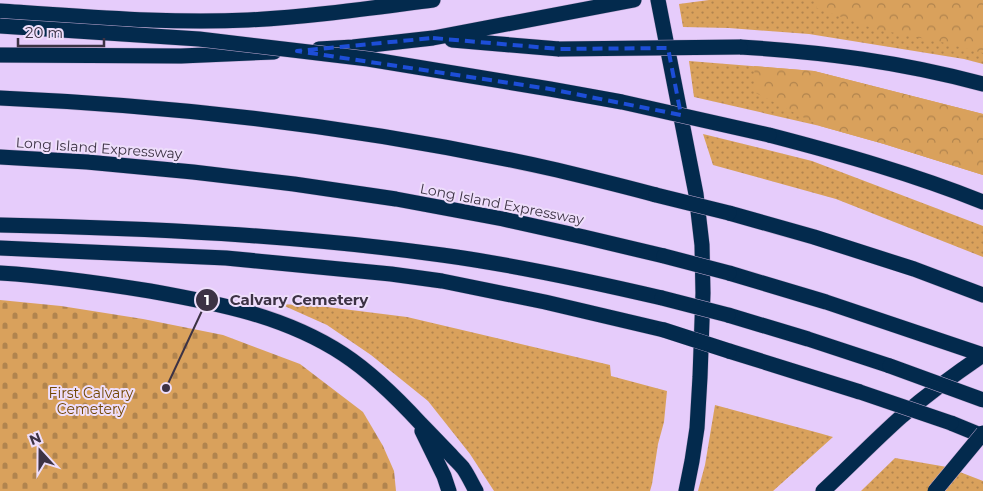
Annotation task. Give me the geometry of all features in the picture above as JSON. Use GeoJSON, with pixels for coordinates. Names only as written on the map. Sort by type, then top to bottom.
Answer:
{"type":"FeatureCollection","features":[{"type":"Feature","properties":{"kind":"highway"},"geometry":{"type":"LineString","coordinates":[[0,11],[122,19],[237,20],[367,10],[433,0]]}},
{"type":"Feature","properties":{"kind":"highway"},"geometry":{"type":"LineString","coordinates":[[0,55],[181,56],[353,47],[433,38],[634,0]]}},
{"type":"Feature","properties":{"kind":"highway"},"geometry":{"type":"LineString","coordinates":[[658,0],[696,194],[702,245],[700,377],[697,428],[686,491]]}},
{"type":"Feature","properties":{"kind":"highway"},"geometry":{"type":"LineString","coordinates":[[0,26],[199,39],[368,59],[559,90],[769,134],[861,160],[945,187],[983,202]]}},
{"type":"Feature","properties":{"kind":"highway"},"geometry":{"type":"LineString","coordinates":[[433,38],[559,48],[740,47],[791,50],[880,61],[983,84]]}},
{"type":"Feature","properties":{"kind":"highway"},"geometry":{"type":"LineString","coordinates":[[0,98],[137,107],[244,117],[454,149],[557,170],[729,213],[824,240],[914,269],[983,295]]}},
{"type":"Feature","properties":{"kind":"highway","name":"Long Island Expressway"},"geometry":{"type":"LineString","coordinates":[[0,157],[88,162],[294,184],[396,199],[503,219],[729,273],[826,302],[983,355]]}},
{"type":"Feature","properties":{"kind":"highway"},"geometry":{"type":"LineString","coordinates":[[0,225],[231,234],[442,255],[513,266],[589,281],[728,315],[890,366],[983,400]]}},
{"type":"Feature","properties":{"kind":"highway"},"geometry":{"type":"LineString","coordinates":[[0,248],[226,258],[390,274],[442,281],[510,294],[664,330],[860,392],[983,435],[935,491]]}},
{"type":"Feature","properties":{"kind":"highway"},"geometry":{"type":"LineString","coordinates":[[0,273],[58,278],[129,288],[223,305],[260,315],[290,326],[344,354],[368,372],[416,418],[462,468],[476,491]]}},
{"type":"Feature","properties":{"kind":"highway"},"geometry":{"type":"LineString","coordinates":[[823,491],[904,415],[983,355]]}},
{"type":"Feature","properties":{"kind":"highway"},"geometry":{"type":"LineString","coordinates":[[416,418],[444,476],[449,491]]}},
{"type":"Feature","properties":{"kind":"highlighted area"},"geometry":{"type":"Polygon","coordinates":[[[433,38],[559,49],[668,48],[681,115],[550,89],[297,51],[433,38]]]}},
{"type":"Feature","properties":{"kind":"green space"},"geometry":{"type":"Polygon","coordinates":[[[709,0],[983,0],[983,64],[964,59],[809,34],[729,28],[683,27],[679,4],[709,0]]]}},
{"type":"Feature","properties":{"kind":"green space"},"geometry":{"type":"Polygon","coordinates":[[[820,0],[983,0],[983,53],[941,42],[875,29],[816,8],[820,0]]]}},
{"type":"Feature","properties":{"kind":"green space"},"geometry":{"type":"Polygon","coordinates":[[[689,61],[814,71],[983,114],[983,175],[820,126],[694,97],[689,61]]]}},
{"type":"Feature","properties":{"kind":"green space"},"geometry":{"type":"Polygon","coordinates":[[[754,66],[814,71],[983,114],[983,175],[820,126],[756,93],[754,66]]]}},
{"type":"Feature","properties":{"kind":"green space"},"geometry":{"type":"Polygon","coordinates":[[[703,134],[812,161],[983,226],[983,257],[836,199],[713,165],[703,134]]]}},
{"type":"Feature","properties":{"kind":"green space","name":"First Calvary Cemetery"},"geometry":{"type":"Polygon","coordinates":[[[0,300],[61,306],[143,319],[223,335],[300,364],[363,412],[383,446],[394,471],[396,491],[0,491],[0,300]]]}},
{"type":"Feature","properties":{"kind":"green space"},"geometry":{"type":"Polygon","coordinates":[[[280,304],[319,306],[407,317],[610,365],[611,376],[667,391],[664,422],[658,444],[650,491],[494,491],[470,454],[428,401],[371,355],[327,325],[280,304]]]}},
{"type":"Feature","properties":{"kind":"green space"},"geometry":{"type":"Polygon","coordinates":[[[715,405],[833,437],[773,491],[698,491],[705,465],[715,405]]]}},
{"type":"Feature","properties":{"kind":"green space"},"geometry":{"type":"Polygon","coordinates":[[[895,458],[947,467],[983,481],[983,491],[861,491],[895,458]]]}},
{"type":"Feature","properties":{"kind":"place","name":"Calvary Cemetery"},"geometry":{"type":"Point","coordinates":[166,388]}}]}
